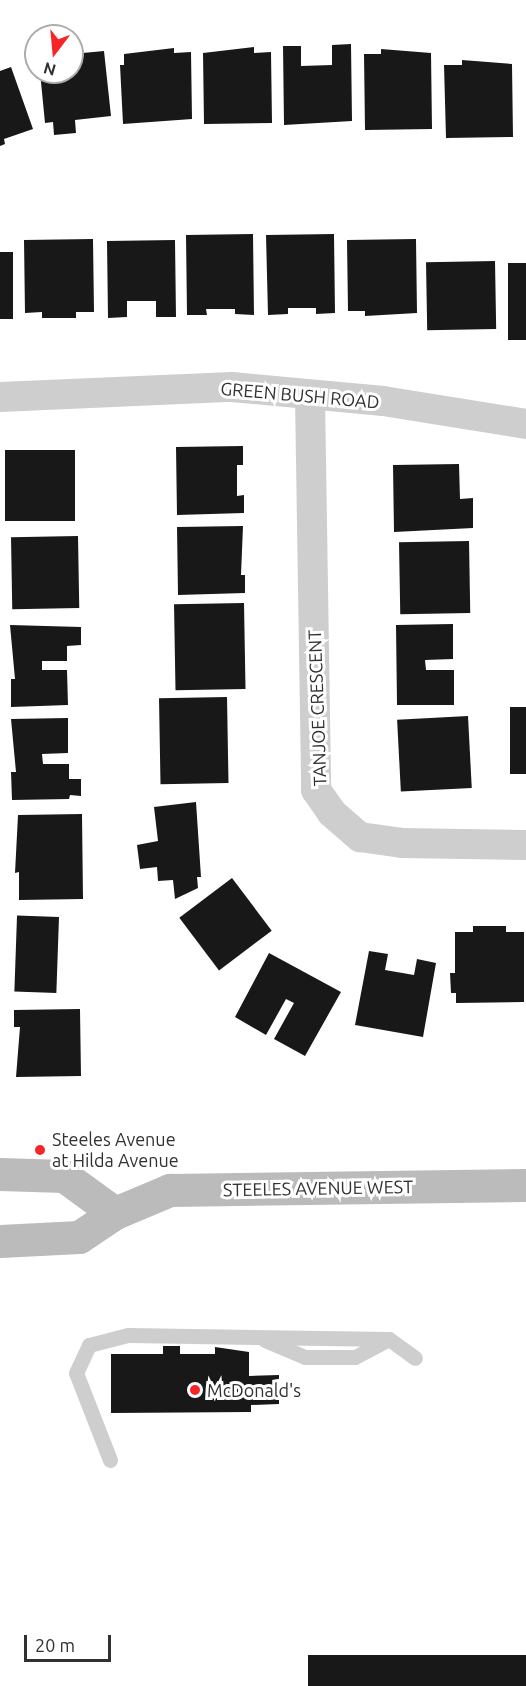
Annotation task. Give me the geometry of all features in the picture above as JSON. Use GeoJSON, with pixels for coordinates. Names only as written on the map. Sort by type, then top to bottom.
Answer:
{"type":"FeatureCollection","features":[{"type":"Feature","properties":{"kind":"main road"},"geometry":{"type":"LineString","coordinates":[[0,1174],[64,1176],[115,1213]]}},
{"type":"Feature","properties":{"kind":"main road","name":"STEELES AVENUE WEST"},"geometry":{"type":"LineString","coordinates":[[0,1240],[79,1237],[115,1213],[170,1190],[526,1185]]}},
{"type":"Feature","properties":{"kind":"street","name":"GREEN BUSH ROAD"},"geometry":{"type":"LineString","coordinates":[[0,397],[232,387],[383,401],[526,424]]}},
{"type":"Feature","properties":{"kind":"street","name":"TANJOE CRESCENT"},"geometry":{"type":"LineString","coordinates":[[310,396],[316,790],[332,813],[360,837],[402,843],[526,845]]}},
{"type":"Feature","properties":{"kind":"lane"},"geometry":{"type":"LineString","coordinates":[[110,1460],[76,1373],[89,1345],[128,1335],[263,1340],[300,1336],[389,1339],[415,1358]]}},
{"type":"Feature","properties":{"kind":"building"},"geometry":{"type":"Polygon","coordinates":[[[351,44],[352,121],[284,125],[283,46],[301,46],[301,66],[332,65],[332,45],[351,44]]]}},
{"type":"Feature","properties":{"kind":"building"},"geometry":{"type":"Polygon","coordinates":[[[254,47],[254,53],[271,52],[272,123],[204,124],[203,53],[254,47]]]}},
{"type":"Feature","properties":{"kind":"building"},"geometry":{"type":"Polygon","coordinates":[[[174,48],[174,53],[191,52],[192,119],[123,124],[120,65],[124,65],[124,54],[174,48]]]}},
{"type":"Feature","properties":{"kind":"building"},"geometry":{"type":"Polygon","coordinates":[[[381,49],[431,53],[432,129],[365,130],[364,54],[381,54],[381,49]]]}},
{"type":"Feature","properties":{"kind":"building"},"geometry":{"type":"Polygon","coordinates":[[[104,51],[111,116],[75,120],[76,133],[54,135],[53,122],[45,123],[41,84],[84,84],[84,53],[104,51]]]}},
{"type":"Feature","properties":{"kind":"building"},"geometry":{"type":"Polygon","coordinates":[[[462,60],[512,64],[513,137],[446,138],[444,65],[462,65],[462,60]]]}},
{"type":"Feature","properties":{"kind":"building"},"geometry":{"type":"Polygon","coordinates":[[[11,67],[33,129],[4,139],[5,144],[0,146],[0,71],[11,67]]]}},
{"type":"Feature","properties":{"kind":"building"},"geometry":{"type":"Polygon","coordinates":[[[253,234],[254,315],[235,314],[235,309],[206,309],[207,315],[187,315],[186,235],[253,234]]]}},
{"type":"Feature","properties":{"kind":"building"},"geometry":{"type":"Polygon","coordinates":[[[334,234],[335,313],[316,314],[316,308],[288,308],[288,314],[268,315],[266,235],[334,234]]]}},
{"type":"Feature","properties":{"kind":"building"},"geometry":{"type":"Polygon","coordinates":[[[93,239],[94,312],[76,312],[76,318],[42,318],[42,312],[25,313],[24,240],[93,239]]]}},
{"type":"Feature","properties":{"kind":"building"},"geometry":{"type":"Polygon","coordinates":[[[416,239],[417,313],[365,316],[365,311],[348,311],[347,240],[416,239]]]}},
{"type":"Feature","properties":{"kind":"building"},"geometry":{"type":"Polygon","coordinates":[[[175,240],[176,317],[156,317],[156,301],[127,301],[127,317],[108,318],[107,241],[175,240]]]}},
{"type":"Feature","properties":{"kind":"building"},"geometry":{"type":"Polygon","coordinates":[[[0,252],[13,252],[13,319],[0,319],[0,252]]]}},
{"type":"Feature","properties":{"kind":"building"},"geometry":{"type":"Polygon","coordinates":[[[495,261],[496,329],[427,330],[426,262],[495,261]]]}},
{"type":"Feature","properties":{"kind":"building"},"geometry":{"type":"Polygon","coordinates":[[[508,263],[526,263],[526,340],[508,340],[508,263]]]}},
{"type":"Feature","properties":{"kind":"building"},"geometry":{"type":"Polygon","coordinates":[[[243,446],[243,465],[237,465],[237,496],[244,495],[244,513],[177,515],[176,447],[243,446]]]}},
{"type":"Feature","properties":{"kind":"building"},"geometry":{"type":"Polygon","coordinates":[[[5,450],[75,450],[75,521],[5,521],[5,450]]]}},
{"type":"Feature","properties":{"kind":"building"},"geometry":{"type":"Polygon","coordinates":[[[459,464],[460,499],[473,498],[473,528],[394,532],[393,465],[459,464]]]}},
{"type":"Feature","properties":{"kind":"building"},"geometry":{"type":"Polygon","coordinates":[[[243,526],[241,575],[245,575],[245,593],[178,595],[177,527],[243,526]]]}},
{"type":"Feature","properties":{"kind":"building"},"geometry":{"type":"Polygon","coordinates":[[[78,536],[79,608],[12,609],[11,537],[78,536]]]}},
{"type":"Feature","properties":{"kind":"building"},"geometry":{"type":"Polygon","coordinates":[[[469,541],[470,613],[400,614],[399,542],[469,541]]]}},
{"type":"Feature","properties":{"kind":"building"},"geometry":{"type":"Polygon","coordinates":[[[244,603],[246,689],[176,690],[174,604],[244,603]]]}},
{"type":"Feature","properties":{"kind":"building"},"geometry":{"type":"Polygon","coordinates":[[[453,624],[453,659],[425,660],[426,670],[454,670],[454,705],[397,705],[396,625],[453,624]]]}},
{"type":"Feature","properties":{"kind":"building"},"geometry":{"type":"Polygon","coordinates":[[[10,625],[81,627],[81,645],[67,646],[67,661],[42,661],[42,670],[67,670],[68,705],[11,707],[11,679],[15,679],[10,625]]]}},
{"type":"Feature","properties":{"kind":"building"},"geometry":{"type":"Polygon","coordinates":[[[227,697],[229,783],[161,784],[159,698],[227,697]]]}},
{"type":"Feature","properties":{"kind":"building"},"geometry":{"type":"Polygon","coordinates":[[[510,707],[526,707],[526,774],[510,774],[510,707]]]}},
{"type":"Feature","properties":{"kind":"building"},"geometry":{"type":"Polygon","coordinates":[[[468,716],[472,788],[401,792],[397,720],[468,716]]]}},
{"type":"Feature","properties":{"kind":"building"},"geometry":{"type":"Polygon","coordinates":[[[68,718],[68,753],[42,754],[43,764],[69,764],[69,779],[81,779],[81,796],[70,795],[69,799],[12,800],[11,772],[16,772],[11,719],[68,718]]]}},
{"type":"Feature","properties":{"kind":"building"},"geometry":{"type":"Polygon","coordinates":[[[196,802],[201,877],[197,877],[198,888],[175,899],[173,880],[158,881],[157,867],[140,869],[137,845],[158,841],[154,807],[196,802]]]}},
{"type":"Feature","properties":{"kind":"building"},"geometry":{"type":"Polygon","coordinates":[[[82,814],[83,899],[19,900],[19,872],[15,873],[18,815],[82,814]]]}},
{"type":"Feature","properties":{"kind":"building"},"geometry":{"type":"Polygon","coordinates":[[[232,878],[272,931],[219,970],[179,918],[232,878]]]}},
{"type":"Feature","properties":{"kind":"building"},"geometry":{"type":"Polygon","coordinates":[[[17,916],[59,917],[56,993],[14,991],[17,916]]]}},
{"type":"Feature","properties":{"kind":"building"},"geometry":{"type":"Polygon","coordinates":[[[473,926],[506,926],[506,932],[524,932],[524,1002],[456,1003],[456,993],[451,993],[450,973],[455,973],[455,932],[473,932],[473,926]]]}},
{"type":"Feature","properties":{"kind":"building"},"geometry":{"type":"Polygon","coordinates":[[[369,951],[388,954],[385,970],[414,975],[417,959],[436,963],[423,1037],[355,1025],[369,951]]]}},
{"type":"Feature","properties":{"kind":"building"},"geometry":{"type":"Polygon","coordinates":[[[269,953],[341,992],[305,1056],[274,1039],[294,1003],[286,999],[266,1035],[235,1017],[269,953]]]}},
{"type":"Feature","properties":{"kind":"building"},"geometry":{"type":"Polygon","coordinates":[[[80,1009],[81,1076],[16,1077],[20,1027],[14,1027],[14,1010],[80,1009]]]}},
{"type":"Feature","properties":{"kind":"building","name":"McDonald's"},"geometry":{"type":"Polygon","coordinates":[[[163,1346],[180,1346],[180,1354],[215,1354],[215,1347],[249,1352],[249,1376],[279,1375],[279,1404],[251,1405],[251,1412],[111,1413],[111,1354],[163,1354],[163,1346]]]}},
{"type":"Feature","properties":{"kind":"building"},"geometry":{"type":"Polygon","coordinates":[[[308,1655],[526,1655],[526,1686],[308,1686],[308,1655]]]}},
{"type":"Feature","properties":{"kind":"place","name":"Steeles Avenue at Hilda Avenue"},"geometry":{"type":"Point","coordinates":[40,1150]}},
{"type":"Feature","properties":{"kind":"place","name":"McDonald's"},"geometry":{"type":"Point","coordinates":[195,1390]}}]}
